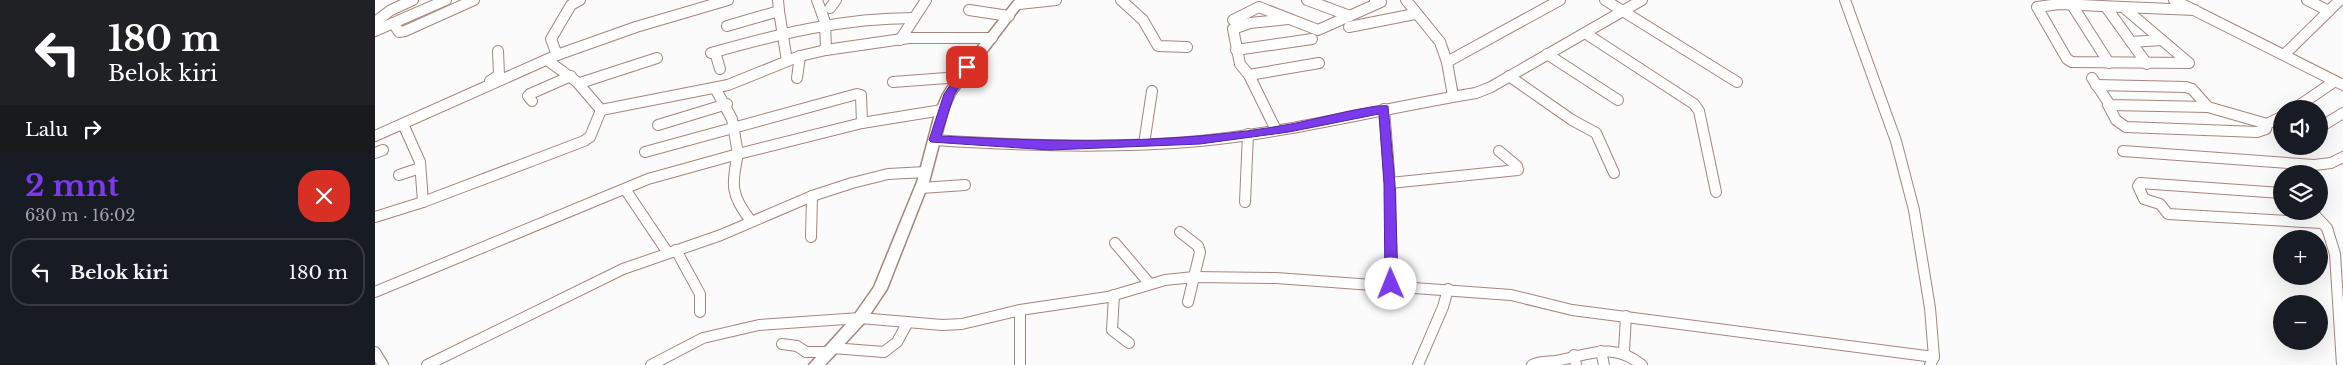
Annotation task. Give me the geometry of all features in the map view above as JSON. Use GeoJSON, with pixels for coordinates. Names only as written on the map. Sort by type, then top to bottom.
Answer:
{"type":"FeatureCollection","features":[{"type":"Feature","properties":{"kind":"street"},"geometry":{"type":"LineString","coordinates":[[375,22],[391,10],[413,0]]}},
{"type":"Feature","properties":{"kind":"street"},"geometry":{"type":"LineString","coordinates":[[375,31],[446,0],[455,9]]}},
{"type":"Feature","properties":{"kind":"street"},"geometry":{"type":"LineString","coordinates":[[393,23],[399,32],[402,32],[474,0]]}},
{"type":"Feature","properties":{"kind":"street"},"geometry":{"type":"LineString","coordinates":[[557,55],[551,39],[571,5],[580,0]]}},
{"type":"Feature","properties":{"kind":"street"},"geometry":{"type":"LineString","coordinates":[[375,136],[557,55],[636,27],[728,0]]}},
{"type":"Feature","properties":{"kind":"street"},"geometry":{"type":"LineString","coordinates":[[778,0],[787,61]]}},
{"type":"Feature","properties":{"kind":"street"},"geometry":{"type":"LineString","coordinates":[[817,0],[825,22],[827,50]]}},
{"type":"Feature","properties":{"kind":"street"},"geometry":{"type":"LineString","coordinates":[[830,8],[836,0]]}},
{"type":"Feature","properties":{"kind":"street"},"geometry":{"type":"LineString","coordinates":[[901,40],[926,0]]}},
{"type":"Feature","properties":{"kind":"street"},"geometry":{"type":"LineString","coordinates":[[817,365],[860,318],[879,289],[921,188],[942,110],[959,77],[1020,2],[1056,0]]}},
{"type":"Feature","properties":{"kind":"street"},"geometry":{"type":"LineString","coordinates":[[1121,0],[1138,13],[1153,34],[1158,46],[1187,47]]}},
{"type":"Feature","properties":{"kind":"street"},"geometry":{"type":"LineString","coordinates":[[1307,0],[1350,16]]}},
{"type":"Feature","properties":{"kind":"street"},"geometry":{"type":"LineString","coordinates":[[1233,20],[1259,7],[1318,30],[1381,2],[1375,0]]}},
{"type":"Feature","properties":{"kind":"street"},"geometry":{"type":"LineString","coordinates":[[1406,0],[1415,14],[1440,42],[1447,62],[1453,96]]}},
{"type":"Feature","properties":{"kind":"street"},"geometry":{"type":"LineString","coordinates":[[1447,62],[1560,0]]}},
{"type":"Feature","properties":{"kind":"street"},"geometry":{"type":"LineString","coordinates":[[1605,0],[1737,82]]}},
{"type":"Feature","properties":{"kind":"street"},"geometry":{"type":"LineString","coordinates":[[935,140],[1020,146],[1200,141],[1276,130],[1483,91],[1642,0]]}},
{"type":"Feature","properties":{"kind":"street"},"geometry":{"type":"LineString","coordinates":[[651,365],[698,340],[759,325],[860,318],[962,324],[1020,310],[1114,295],[1149,284],[1194,277],[1276,278],[1391,284],[1511,295],[1572,310],[1626,316],[1932,361],[1930,299],[1917,223],[1902,163],[1881,97],[1845,0]]}},
{"type":"Feature","properties":{"kind":"street"},"geometry":{"type":"LineString","coordinates":[[2174,0],[2339,83]]}},
{"type":"Feature","properties":{"kind":"street"},"geometry":{"type":"LineString","coordinates":[[2307,0],[2329,11]]}},
{"type":"Feature","properties":{"kind":"street"},"geometry":{"type":"LineString","coordinates":[[2284,55],[2340,0]]}},
{"type":"Feature","properties":{"kind":"street"},"geometry":{"type":"LineString","coordinates":[[560,2],[571,5]]}},
{"type":"Feature","properties":{"kind":"street"},"geometry":{"type":"LineString","coordinates":[[2123,7],[2190,62],[2076,64],[2067,60],[2037,8],[2072,5],[2106,7],[2123,7],[2195,10]]}},
{"type":"Feature","properties":{"kind":"street"},"geometry":{"type":"LineString","coordinates":[[2072,5],[2109,63]]}},
{"type":"Feature","properties":{"kind":"street"},"geometry":{"type":"LineString","coordinates":[[2106,7],[2147,64]]}},
{"type":"Feature","properties":{"kind":"street"},"geometry":{"type":"LineString","coordinates":[[969,10],[1009,16]]}},
{"type":"Feature","properties":{"kind":"street"},"geometry":{"type":"LineString","coordinates":[[727,26],[779,11]]}},
{"type":"Feature","properties":{"kind":"street"},"geometry":{"type":"LineString","coordinates":[[1349,28],[1415,14]]}},
{"type":"Feature","properties":{"kind":"street"},"geometry":{"type":"LineString","coordinates":[[720,69],[713,53],[782,33],[825,22],[878,17],[914,18]]}},
{"type":"Feature","properties":{"kind":"street"},"geometry":{"type":"LineString","coordinates":[[1276,130],[1249,75],[1240,64],[1235,50],[1233,29],[1250,22],[1288,19]]}},
{"type":"Feature","properties":{"kind":"street"},"geometry":{"type":"LineString","coordinates":[[1585,33],[1695,104],[1699,111],[1716,192]]}},
{"type":"Feature","properties":{"kind":"street"},"geometry":{"type":"LineString","coordinates":[[601,110],[728,85],[801,56],[827,50],[901,40],[992,38]]}},
{"type":"Feature","properties":{"kind":"street"},"geometry":{"type":"LineString","coordinates":[[1235,50],[1312,39]]}},
{"type":"Feature","properties":{"kind":"street"},"geometry":{"type":"LineString","coordinates":[[2131,42],[2161,40]]}},
{"type":"Feature","properties":{"kind":"street"},"geometry":{"type":"LineString","coordinates":[[483,89],[487,83],[499,75],[498,52]]}},
{"type":"Feature","properties":{"kind":"street"},"geometry":{"type":"LineString","coordinates":[[1547,54],[1617,100]]}},
{"type":"Feature","properties":{"kind":"street"},"geometry":{"type":"LineString","coordinates":[[797,78],[801,56]]}},
{"type":"Feature","properties":{"kind":"street"},"geometry":{"type":"LineString","coordinates":[[580,83],[657,58]]}},
{"type":"Feature","properties":{"kind":"street"},"geometry":{"type":"LineString","coordinates":[[547,60],[580,83],[601,110]]}},
{"type":"Feature","properties":{"kind":"street"},"geometry":{"type":"LineString","coordinates":[[1249,75],[1319,63]]}},
{"type":"Feature","properties":{"kind":"street"},"geometry":{"type":"LineString","coordinates":[[533,101],[528,96],[529,94],[571,76]]}},
{"type":"Feature","properties":{"kind":"street"},"geometry":{"type":"LineString","coordinates":[[1509,76],[1572,120],[1596,133],[1615,173]]}},
{"type":"Feature","properties":{"kind":"street"},"geometry":{"type":"LineString","coordinates":[[893,82],[959,77]]}},
{"type":"Feature","properties":{"kind":"street"},"geometry":{"type":"LineString","coordinates":[[2208,107],[2188,87],[2094,82],[2116,120],[2126,128],[2257,132],[2266,129],[2267,124]]}},
{"type":"Feature","properties":{"kind":"street"},"geometry":{"type":"LineString","coordinates":[[2310,100],[2339,83]]}},
{"type":"Feature","properties":{"kind":"street"},"geometry":{"type":"LineString","coordinates":[[715,88],[727,104],[736,125],[737,154],[731,183],[736,203],[751,221]]}},
{"type":"Feature","properties":{"kind":"street"},"geometry":{"type":"LineString","coordinates":[[1144,144],[1152,91]]}},
{"type":"Feature","properties":{"kind":"street"},"geometry":{"type":"LineString","coordinates":[[645,152],[736,125],[857,94],[861,95],[862,123]]}},
{"type":"Feature","properties":{"kind":"street"},"geometry":{"type":"LineString","coordinates":[[658,125],[727,104]]}},
{"type":"Feature","properties":{"kind":"street"},"geometry":{"type":"LineString","coordinates":[[2108,105],[2208,107],[2267,124],[2273,121]]}},
{"type":"Feature","properties":{"kind":"street"},"geometry":{"type":"LineString","coordinates":[[1384,109],[1390,184],[1391,284]]}},
{"type":"Feature","properties":{"kind":"street"},"geometry":{"type":"LineString","coordinates":[[375,217],[423,202],[587,140],[601,110]]}},
{"type":"Feature","properties":{"kind":"street"},"geometry":{"type":"LineString","coordinates":[[375,292],[648,179],[737,154],[862,123],[942,110]]}},
{"type":"Feature","properties":{"kind":"street"},"geometry":{"type":"LineString","coordinates":[[2328,122],[2343,113]]}},
{"type":"Feature","properties":{"kind":"street"},"geometry":{"type":"LineString","coordinates":[[403,124],[420,168],[423,202]]}},
{"type":"Feature","properties":{"kind":"street"},"geometry":{"type":"LineString","coordinates":[[1245,202],[1248,134]]}},
{"type":"Feature","properties":{"kind":"street"},"geometry":{"type":"LineString","coordinates":[[2123,150],[2314,165],[2331,163],[2343,157]]}},
{"type":"Feature","properties":{"kind":"street"},"geometry":{"type":"LineString","coordinates":[[1390,184],[1518,170],[1517,166],[1499,151]]}},
{"type":"Feature","properties":{"kind":"street"},"geometry":{"type":"LineString","coordinates":[[399,175],[420,168]]}},
{"type":"Feature","properties":{"kind":"street"},"geometry":{"type":"LineString","coordinates":[[427,365],[623,269],[721,235],[812,196],[867,178],[888,174],[925,172]]}},
{"type":"Feature","properties":{"kind":"street"},"geometry":{"type":"LineString","coordinates":[[2273,192],[2140,184],[2138,186],[2144,199],[2160,204],[2168,214],[2322,223]]}},
{"type":"Feature","properties":{"kind":"street"},"geometry":{"type":"LineString","coordinates":[[921,188],[965,185]]}},
{"type":"Feature","properties":{"kind":"street"},"geometry":{"type":"LineString","coordinates":[[625,189],[672,252],[700,294],[700,312]]}},
{"type":"Feature","properties":{"kind":"street"},"geometry":{"type":"LineString","coordinates":[[811,237],[812,196]]}},
{"type":"Feature","properties":{"kind":"street"},"geometry":{"type":"LineString","coordinates":[[2319,220],[2327,228],[2332,241],[2337,275],[2342,365]]}},
{"type":"Feature","properties":{"kind":"street"},"geometry":{"type":"LineString","coordinates":[[1180,232],[1198,246],[1200,252],[1188,302]]}},
{"type":"Feature","properties":{"kind":"street"},"geometry":{"type":"LineString","coordinates":[[1115,243],[1149,284]]}},
{"type":"Feature","properties":{"kind":"street"},"geometry":{"type":"LineString","coordinates":[[1418,365],[1443,307],[1448,289]]}},
{"type":"Feature","properties":{"kind":"street"},"geometry":{"type":"LineString","coordinates":[[1114,295],[1112,330],[1117,336],[1129,342]]}},
{"type":"Feature","properties":{"kind":"street"},"geometry":{"type":"LineString","coordinates":[[1020,310],[1020,365]]}},
{"type":"Feature","properties":{"kind":"street"},"geometry":{"type":"LineString","coordinates":[[1624,352],[1626,316]]}},
{"type":"Feature","properties":{"kind":"street"},"geometry":{"type":"LineString","coordinates":[[782,344],[797,346],[806,352],[830,350],[884,352],[897,342],[907,322]]}},
{"type":"Feature","properties":{"kind":"street"},"geometry":{"type":"LineString","coordinates":[[1601,351],[1604,365]]}},
{"type":"Feature","properties":{"kind":"street"},"geometry":{"type":"LineString","coordinates":[[1532,365],[1575,360],[1601,351],[1624,352],[1634,356],[1643,365]]}},
{"type":"Feature","properties":{"kind":"street"},"geometry":{"type":"LineString","coordinates":[[375,354],[383,365]]}},
{"type":"Feature","properties":{"kind":"route"},"geometry":{"type":"LineString","coordinates":[[967,67],[949,94],[942,110],[935,140],[1020,146],[1080,146],[1200,141],[1289,128],[1384,109],[1390,184],[1391,284]]}}]}
